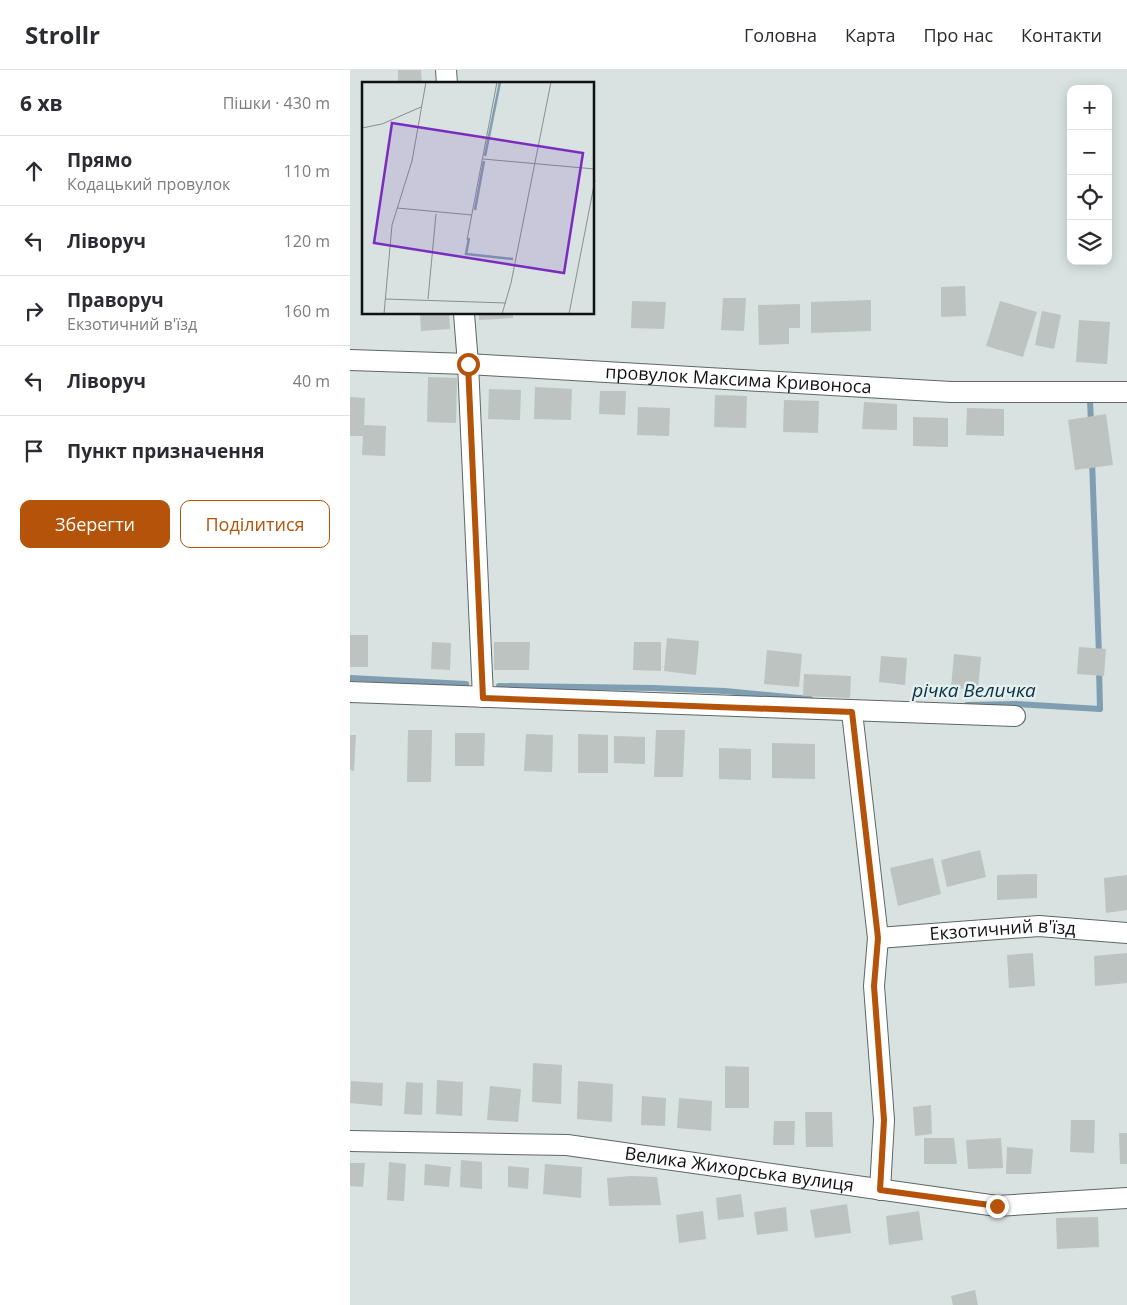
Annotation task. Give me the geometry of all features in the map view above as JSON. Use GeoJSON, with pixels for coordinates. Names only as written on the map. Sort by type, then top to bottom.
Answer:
{"type":"FeatureCollection","features":[{"type":"Feature","properties":{"kind":"street"},"geometry":{"type":"LineString","coordinates":[[464,315],[483,698]]}},
{"type":"Feature","properties":{"kind":"street","name":"провулок Максима Кривоноса"},"geometry":{"type":"LineString","coordinates":[[350,360],[468,364],[951,392],[1127,392]]}},
{"type":"Feature","properties":{"kind":"street"},"geometry":{"type":"LineString","coordinates":[[350,692],[852,712],[1015,716]]}},
{"type":"Feature","properties":{"kind":"street"},"geometry":{"type":"LineString","coordinates":[[852,712],[878,938],[874,986],[884,1120],[880,1190]]}},
{"type":"Feature","properties":{"kind":"street","name":"Екзотичний в'їзд"},"geometry":{"type":"LineString","coordinates":[[878,938],[1039,926],[1127,933]]}},
{"type":"Feature","properties":{"kind":"street","name":"Велика Жихорська вулиця"},"geometry":{"type":"LineString","coordinates":[[350,1141],[567,1145],[997,1206],[1127,1198]]}},
{"type":"Feature","properties":{"kind":"building"},"geometry":{"type":"Polygon","coordinates":[[[398,70],[421,70],[422,82],[398,82],[398,70]]]}},
{"type":"Feature","properties":{"kind":"building"},"geometry":{"type":"Polygon","coordinates":[[[965,286],[966,316],[941,317],[941,287],[965,286]]]}},
{"type":"Feature","properties":{"kind":"building"},"geometry":{"type":"Polygon","coordinates":[[[723,298],[746,298],[744,331],[721,330],[723,298]]]}},
{"type":"Feature","properties":{"kind":"building"},"geometry":{"type":"Polygon","coordinates":[[[871,300],[871,331],[811,333],[811,302],[871,300]]]}},
{"type":"Feature","properties":{"kind":"building"},"geometry":{"type":"Polygon","coordinates":[[[632,301],[666,302],[664,329],[631,328],[632,301]]]}},
{"type":"Feature","properties":{"kind":"building"},"geometry":{"type":"Polygon","coordinates":[[[1000,301],[1037,312],[1023,357],[986,346],[1000,301]]]}},
{"type":"Feature","properties":{"kind":"building"},"geometry":{"type":"Polygon","coordinates":[[[800,304],[800,328],[789,328],[789,344],[759,345],[758,305],[800,304]]]}},
{"type":"Feature","properties":{"kind":"building"},"geometry":{"type":"Polygon","coordinates":[[[1042,311],[1061,315],[1054,349],[1035,345],[1042,311]]]}},
{"type":"Feature","properties":{"kind":"building"},"geometry":{"type":"Polygon","coordinates":[[[420,315],[449,315],[450,329],[421,331],[420,315]]]}},
{"type":"Feature","properties":{"kind":"building"},"geometry":{"type":"Polygon","coordinates":[[[479,315],[513,315],[513,318],[479,320],[479,315]]]}},
{"type":"Feature","properties":{"kind":"building"},"geometry":{"type":"Polygon","coordinates":[[[1079,320],[1110,322],[1107,364],[1076,362],[1079,320]]]}},
{"type":"Feature","properties":{"kind":"building"},"geometry":{"type":"Polygon","coordinates":[[[428,377],[457,378],[456,423],[427,422],[428,377]]]}},
{"type":"Feature","properties":{"kind":"building"},"geometry":{"type":"Polygon","coordinates":[[[535,387],[572,389],[571,420],[534,419],[535,387]]]}},
{"type":"Feature","properties":{"kind":"building"},"geometry":{"type":"Polygon","coordinates":[[[489,389],[521,390],[520,420],[488,419],[489,389]]]}},
{"type":"Feature","properties":{"kind":"building"},"geometry":{"type":"Polygon","coordinates":[[[600,391],[626,391],[625,415],[599,414],[600,391]]]}},
{"type":"Feature","properties":{"kind":"building"},"geometry":{"type":"Polygon","coordinates":[[[715,395],[747,396],[746,428],[714,427],[715,395]]]}},
{"type":"Feature","properties":{"kind":"building"},"geometry":{"type":"Polygon","coordinates":[[[350,397],[365,398],[364,425],[386,426],[385,456],[362,455],[363,436],[350,436],[350,397]]]}},
{"type":"Feature","properties":{"kind":"building"},"geometry":{"type":"Polygon","coordinates":[[[784,400],[819,401],[818,433],[783,432],[784,400]]]}},
{"type":"Feature","properties":{"kind":"building"},"geometry":{"type":"Polygon","coordinates":[[[864,402],[897,404],[897,430],[862,429],[864,402]]]}},
{"type":"Feature","properties":{"kind":"building"},"geometry":{"type":"Polygon","coordinates":[[[638,407],[670,408],[669,436],[637,435],[638,407]]]}},
{"type":"Feature","properties":{"kind":"building"},"geometry":{"type":"Polygon","coordinates":[[[967,408],[1004,409],[1004,436],[966,435],[967,408]]]}},
{"type":"Feature","properties":{"kind":"building"},"geometry":{"type":"Polygon","coordinates":[[[1106,414],[1113,465],[1075,470],[1068,420],[1106,414]]]}},
{"type":"Feature","properties":{"kind":"building"},"geometry":{"type":"Polygon","coordinates":[[[913,417],[948,418],[948,447],[913,446],[913,417]]]}},
{"type":"Feature","properties":{"kind":"building"},"geometry":{"type":"Polygon","coordinates":[[[350,635],[368,635],[368,667],[350,667],[350,635]]]}},
{"type":"Feature","properties":{"kind":"building"},"geometry":{"type":"Polygon","coordinates":[[[667,638],[699,641],[696,675],[664,671],[667,638]]]}},
{"type":"Feature","properties":{"kind":"building"},"geometry":{"type":"Polygon","coordinates":[[[432,642],[451,643],[450,670],[431,669],[432,642]]]}},
{"type":"Feature","properties":{"kind":"building"},"geometry":{"type":"Polygon","coordinates":[[[494,642],[530,642],[529,670],[494,670],[494,642]]]}},
{"type":"Feature","properties":{"kind":"building"},"geometry":{"type":"Polygon","coordinates":[[[634,642],[661,642],[661,671],[633,670],[634,642]]]}},
{"type":"Feature","properties":{"kind":"building"},"geometry":{"type":"Polygon","coordinates":[[[1079,647],[1106,649],[1104,676],[1077,674],[1079,647]]]}},
{"type":"Feature","properties":{"kind":"building"},"geometry":{"type":"Polygon","coordinates":[[[767,650],[802,654],[799,687],[764,684],[767,650]]]}},
{"type":"Feature","properties":{"kind":"building"},"geometry":{"type":"Polygon","coordinates":[[[954,654],[981,657],[978,690],[951,688],[954,654]]]}},
{"type":"Feature","properties":{"kind":"building"},"geometry":{"type":"Polygon","coordinates":[[[881,656],[907,658],[905,685],[879,682],[881,656]]]}},
{"type":"Feature","properties":{"kind":"building"},"geometry":{"type":"Polygon","coordinates":[[[804,674],[851,676],[850,698],[803,696],[804,674]]]}},
{"type":"Feature","properties":{"kind":"building"},"geometry":{"type":"Polygon","coordinates":[[[408,730],[432,730],[431,782],[407,782],[408,730]]]}},
{"type":"Feature","properties":{"kind":"building"},"geometry":{"type":"Polygon","coordinates":[[[656,730],[685,730],[683,777],[654,777],[656,730]]]}},
{"type":"Feature","properties":{"kind":"building"},"geometry":{"type":"Polygon","coordinates":[[[455,733],[485,733],[484,766],[455,766],[455,733]]]}},
{"type":"Feature","properties":{"kind":"building"},"geometry":{"type":"Polygon","coordinates":[[[526,734],[553,735],[552,772],[524,771],[526,734]]]}},
{"type":"Feature","properties":{"kind":"building"},"geometry":{"type":"Polygon","coordinates":[[[578,734],[608,735],[608,773],[578,773],[578,734]]]}},
{"type":"Feature","properties":{"kind":"building"},"geometry":{"type":"Polygon","coordinates":[[[350,735],[356,735],[354,771],[350,770],[350,735]]]}},
{"type":"Feature","properties":{"kind":"building"},"geometry":{"type":"Polygon","coordinates":[[[614,736],[645,737],[645,764],[614,763],[614,736]]]}},
{"type":"Feature","properties":{"kind":"building"},"geometry":{"type":"Polygon","coordinates":[[[772,743],[815,744],[815,779],[772,778],[772,743]]]}},
{"type":"Feature","properties":{"kind":"building"},"geometry":{"type":"Polygon","coordinates":[[[719,748],[751,749],[751,780],[719,779],[719,748]]]}},
{"type":"Feature","properties":{"kind":"building"},"geometry":{"type":"Polygon","coordinates":[[[980,850],[986,877],[947,887],[941,860],[980,850]]]}},
{"type":"Feature","properties":{"kind":"building"},"geometry":{"type":"Polygon","coordinates":[[[933,858],[941,894],[898,906],[890,868],[933,858]]]}},
{"type":"Feature","properties":{"kind":"building"},"geometry":{"type":"Polygon","coordinates":[[[1037,874],[1037,898],[997,900],[997,875],[1037,874]]]}},
{"type":"Feature","properties":{"kind":"building"},"geometry":{"type":"Polygon","coordinates":[[[1127,875],[1127,910],[1106,913],[1104,878],[1127,875]]]}},
{"type":"Feature","properties":{"kind":"building"},"geometry":{"type":"Polygon","coordinates":[[[1033,953],[1035,986],[1009,988],[1007,955],[1033,953]]]}},
{"type":"Feature","properties":{"kind":"building"},"geometry":{"type":"Polygon","coordinates":[[[1127,953],[1127,983],[1095,986],[1094,956],[1127,953]]]}},
{"type":"Feature","properties":{"kind":"building"},"geometry":{"type":"Polygon","coordinates":[[[533,1063],[562,1065],[561,1104],[532,1102],[533,1063]]]}},
{"type":"Feature","properties":{"kind":"building"},"geometry":{"type":"Polygon","coordinates":[[[725,1066],[749,1067],[749,1108],[725,1108],[725,1066]]]}},
{"type":"Feature","properties":{"kind":"building"},"geometry":{"type":"Polygon","coordinates":[[[437,1080],[463,1082],[462,1116],[436,1114],[437,1080]]]}},
{"type":"Feature","properties":{"kind":"building"},"geometry":{"type":"Polygon","coordinates":[[[351,1081],[383,1083],[382,1106],[350,1103],[351,1081]]]}},
{"type":"Feature","properties":{"kind":"building"},"geometry":{"type":"Polygon","coordinates":[[[578,1081],[613,1084],[612,1122],[577,1119],[578,1081]]]}},
{"type":"Feature","properties":{"kind":"building"},"geometry":{"type":"Polygon","coordinates":[[[406,1082],[423,1083],[422,1115],[404,1114],[406,1082]]]}},
{"type":"Feature","properties":{"kind":"building"},"geometry":{"type":"Polygon","coordinates":[[[490,1086],[521,1089],[518,1122],[487,1120],[490,1086]]]}},
{"type":"Feature","properties":{"kind":"building"},"geometry":{"type":"Polygon","coordinates":[[[642,1096],[666,1098],[665,1126],[641,1125],[642,1096]]]}},
{"type":"Feature","properties":{"kind":"building"},"geometry":{"type":"Polygon","coordinates":[[[679,1098],[712,1101],[711,1131],[677,1128],[679,1098]]]}},
{"type":"Feature","properties":{"kind":"building"},"geometry":{"type":"Polygon","coordinates":[[[931,1105],[932,1134],[915,1136],[913,1107],[931,1105]]]}},
{"type":"Feature","properties":{"kind":"building"},"geometry":{"type":"Polygon","coordinates":[[[805,1112],[832,1112],[833,1147],[806,1147],[805,1112]]]}},
{"type":"Feature","properties":{"kind":"building"},"geometry":{"type":"Polygon","coordinates":[[[1071,1120],[1095,1120],[1094,1153],[1070,1152],[1071,1120]]]}},
{"type":"Feature","properties":{"kind":"building"},"geometry":{"type":"Polygon","coordinates":[[[774,1121],[795,1121],[794,1145],[773,1145],[774,1121]]]}},
{"type":"Feature","properties":{"kind":"building"},"geometry":{"type":"Polygon","coordinates":[[[1119,1133],[1127,1133],[1127,1164],[1120,1164],[1119,1133]]]}},
{"type":"Feature","properties":{"kind":"building"},"geometry":{"type":"Polygon","coordinates":[[[924,1138],[954,1138],[957,1164],[924,1164],[924,1138]]]}},
{"type":"Feature","properties":{"kind":"building"},"geometry":{"type":"Polygon","coordinates":[[[1001,1138],[1003,1168],[968,1169],[966,1140],[1001,1138]]]}},
{"type":"Feature","properties":{"kind":"building"},"geometry":{"type":"Polygon","coordinates":[[[1007,1147],[1033,1149],[1031,1174],[1006,1174],[1007,1147]]]}},
{"type":"Feature","properties":{"kind":"building"},"geometry":{"type":"Polygon","coordinates":[[[461,1160],[482,1162],[482,1189],[460,1187],[461,1160]]]}},
{"type":"Feature","properties":{"kind":"building"},"geometry":{"type":"Polygon","coordinates":[[[389,1162],[406,1164],[404,1201],[387,1200],[389,1162]]]}},
{"type":"Feature","properties":{"kind":"building"},"geometry":{"type":"Polygon","coordinates":[[[350,1163],[365,1163],[363,1187],[350,1186],[350,1163]]]}},
{"type":"Feature","properties":{"kind":"building"},"geometry":{"type":"Polygon","coordinates":[[[425,1164],[451,1167],[449,1187],[424,1185],[425,1164]]]}},
{"type":"Feature","properties":{"kind":"building"},"geometry":{"type":"Polygon","coordinates":[[[545,1164],[582,1167],[581,1198],[543,1194],[545,1164]]]}},
{"type":"Feature","properties":{"kind":"building"},"geometry":{"type":"Polygon","coordinates":[[[508,1166],[529,1168],[528,1189],[508,1187],[508,1166]]]}},
{"type":"Feature","properties":{"kind":"building"},"geometry":{"type":"Polygon","coordinates":[[[631,1176],[657,1177],[661,1205],[609,1206],[607,1178],[631,1176]]]}},
{"type":"Feature","properties":{"kind":"building"},"geometry":{"type":"Polygon","coordinates":[[[741,1194],[744,1217],[718,1220],[716,1198],[741,1194]]]}},
{"type":"Feature","properties":{"kind":"building"},"geometry":{"type":"Polygon","coordinates":[[[847,1204],[851,1233],[815,1238],[810,1210],[847,1204]]]}},
{"type":"Feature","properties":{"kind":"building"},"geometry":{"type":"Polygon","coordinates":[[[786,1207],[788,1231],[757,1235],[754,1212],[786,1207]]]}},
{"type":"Feature","properties":{"kind":"building"},"geometry":{"type":"Polygon","coordinates":[[[703,1211],[706,1239],[679,1243],[676,1215],[703,1211]]]}},
{"type":"Feature","properties":{"kind":"building"},"geometry":{"type":"Polygon","coordinates":[[[919,1211],[923,1240],[889,1245],[886,1216],[919,1211]]]}},
{"type":"Feature","properties":{"kind":"building"},"geometry":{"type":"Polygon","coordinates":[[[1098,1217],[1099,1247],[1057,1249],[1056,1218],[1098,1217]]]}},
{"type":"Feature","properties":{"kind":"building"},"geometry":{"type":"Polygon","coordinates":[[[975,1290],[978,1305],[953,1305],[951,1296],[975,1290]]]}},
{"type":"Feature","properties":{"kind":"waterway","name":"річка Величка"},"geometry":{"type":"LineString","coordinates":[[1091,425],[1090,399],[1094,399]]}},
{"type":"Feature","properties":{"kind":"waterway","name":"річка Величка"},"geometry":{"type":"LineString","coordinates":[[1092,460],[1099,655]]}},
{"type":"Feature","properties":{"kind":"waterway","name":"річка Величка"},"geometry":{"type":"LineString","coordinates":[[967,705],[1016,704],[1100,709],[1099,667]]}},
{"type":"Feature","properties":{"kind":"waterway","name":"річка Величка"},"geometry":{"type":"LineString","coordinates":[[350,678],[466,684]]}},
{"type":"Feature","properties":{"kind":"waterway","name":"річка Величка"},"geometry":{"type":"LineString","coordinates":[[499,686],[725,691],[810,699]]}},
{"type":"Feature","properties":{"kind":"route"},"geometry":{"type":"LineString","coordinates":[[468,364],[483,698],[852,712],[878,938],[874,986],[884,1120],[880,1190],[997,1206]]}}]}
